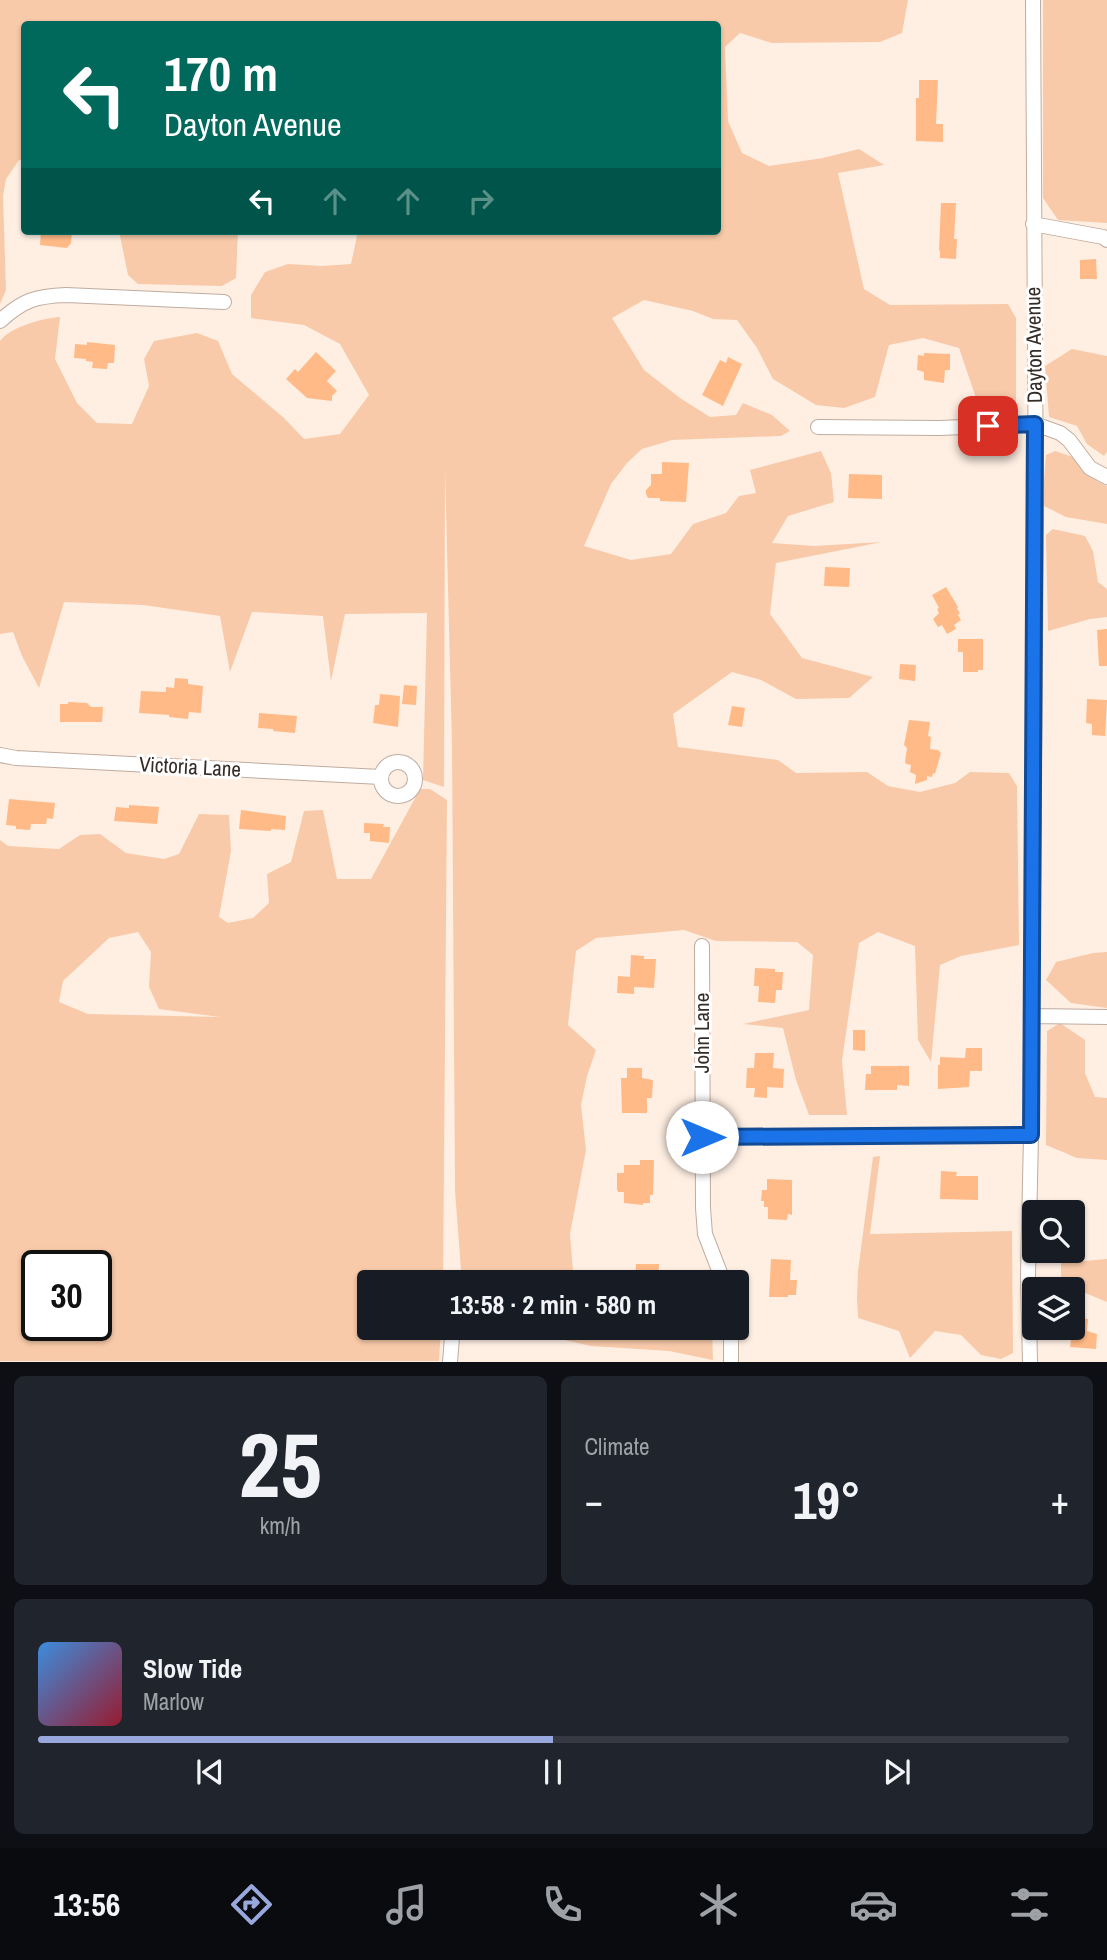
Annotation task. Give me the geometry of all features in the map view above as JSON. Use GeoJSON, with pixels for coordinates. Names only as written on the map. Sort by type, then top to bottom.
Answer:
{"type":"FeatureCollection","features":[{"type":"Feature","properties":{"kind":"street","name":"Dayton Avenue"},"geometry":{"type":"LineString","coordinates":[[1030,1362],[1028,1275],[1035,424],[1033,0]]}},
{"type":"Feature","properties":{"kind":"street"},"geometry":{"type":"LineString","coordinates":[[1033,224],[1107,240]]}},
{"type":"Feature","properties":{"kind":"street"},"geometry":{"type":"LineString","coordinates":[[0,321],[15,308],[40,296],[224,302]]}},
{"type":"Feature","properties":{"kind":"street"},"geometry":{"type":"LineString","coordinates":[[818,427],[940,428],[1035,424],[1060,433],[1069,440],[1090,468],[1107,477]]}},
{"type":"Feature","properties":{"kind":"street","name":"Victoria Lane"},"geometry":{"type":"LineString","coordinates":[[0,755],[381,777]]}},
{"type":"Feature","properties":{"kind":"street","name":"John Lane"},"geometry":{"type":"LineString","coordinates":[[702,946],[705,1234],[719,1270]]}},
{"type":"Feature","properties":{"kind":"street"},"geometry":{"type":"LineString","coordinates":[[1032,1016],[1107,1017]]}},
{"type":"Feature","properties":{"kind":"street"},"geometry":{"type":"LineString","coordinates":[[702,1137],[1031,1135]]}},
{"type":"Feature","properties":{"kind":"street"},"geometry":{"type":"LineString","coordinates":[[450,1362],[452,1340]]}},
{"type":"Feature","properties":{"kind":"street"},"geometry":{"type":"LineString","coordinates":[[731,1340],[731,1362]]}},
{"type":"Feature","properties":{"kind":"shaded area"},"geometry":{"type":"Polygon","coordinates":[[[0,0],[908,0],[902,33],[880,42],[772,43],[740,33],[725,47],[728,121],[742,153],[769,166],[823,158],[859,149],[884,165],[838,173],[864,289],[890,305],[1008,304],[1016,318],[1016,402],[998,409],[978,404],[959,348],[923,338],[889,345],[875,397],[844,408],[816,405],[773,379],[757,348],[737,320],[713,319],[693,311],[644,300],[612,318],[644,370],[710,417],[736,415],[743,403],[772,415],[790,431],[781,436],[672,440],[642,449],[611,484],[584,546],[631,560],[671,554],[693,524],[726,513],[739,496],[756,493],[750,470],[821,451],[831,473],[834,502],[788,516],[772,543],[814,546],[882,542],[776,563],[770,614],[802,658],[873,677],[849,698],[796,699],[761,680],[732,672],[673,714],[678,747],[778,760],[796,773],[867,772],[888,786],[920,792],[955,783],[970,772],[1009,773],[1017,786],[1019,945],[961,956],[940,965],[931,1062],[918,1040],[915,946],[878,932],[859,943],[842,1061],[847,1115],[809,1115],[796,1080],[783,1028],[743,1024],[809,1010],[813,955],[797,942],[716,941],[684,930],[596,938],[576,951],[568,1025],[596,1050],[581,1105],[586,1150],[570,1234],[573,1270],[461,1270],[455,1191],[452,744],[445,471],[444,787],[423,780],[427,613],[345,614],[331,681],[323,616],[252,612],[230,672],[220,616],[143,605],[64,602],[39,688],[13,632],[0,634],[0,341],[5,336],[27,324],[60,317],[55,359],[77,403],[97,423],[132,424],[149,386],[144,359],[154,341],[197,333],[218,341],[232,374],[284,418],[304,439],[340,434],[369,395],[340,344],[304,325],[251,318],[251,295],[265,272],[288,264],[351,264],[357,235],[721,235],[721,21],[21,21],[21,160],[6,179],[3,196],[6,290],[0,304],[0,0]]]}},
{"type":"Feature","properties":{"kind":"shaded area"},"geometry":{"type":"Polygon","coordinates":[[[1043,0],[1107,0],[1107,223],[1058,220],[1043,198],[1043,0]]]}},
{"type":"Feature","properties":{"kind":"shaded area"},"geometry":{"type":"Polygon","coordinates":[[[120,235],[238,235],[236,278],[222,286],[138,284],[128,275],[120,235]]]}},
{"type":"Feature","properties":{"kind":"shaded area"},"geometry":{"type":"Polygon","coordinates":[[[1072,349],[1107,356],[1107,452],[1104,456],[1087,444],[1077,426],[1049,417],[1045,366],[1072,349]]]}},
{"type":"Feature","properties":{"kind":"shaded area"},"geometry":{"type":"Polygon","coordinates":[[[1055,451],[1073,457],[1097,481],[1107,486],[1107,524],[1066,517],[1042,505],[1046,455],[1055,451]]]}},
{"type":"Feature","properties":{"kind":"shaded area"},"geometry":{"type":"Polygon","coordinates":[[[1053,529],[1085,536],[1093,551],[1098,582],[1107,589],[1107,617],[1048,631],[1046,535],[1053,529]]]}},
{"type":"Feature","properties":{"kind":"shaded area"},"geometry":{"type":"Polygon","coordinates":[[[420,789],[430,789],[447,800],[443,1270],[357,1270],[357,1340],[440,1340],[439,1361],[0,1361],[0,840],[8,846],[59,849],[80,835],[100,834],[126,853],[164,859],[179,854],[199,814],[229,815],[231,851],[219,917],[228,923],[253,918],[269,903],[267,874],[291,862],[304,811],[323,810],[337,879],[371,879],[420,789]],[[138,932],[109,938],[63,981],[59,1002],[88,1014],[220,1017],[159,1009],[149,987],[151,952],[138,932]]]}},
{"type":"Feature","properties":{"kind":"shaded area"},"geometry":{"type":"Polygon","coordinates":[[[1107,952],[1107,1008],[1071,1003],[1046,980],[1056,962],[1107,952]]]}},
{"type":"Feature","properties":{"kind":"shaded area"},"geometry":{"type":"Polygon","coordinates":[[[1060,1023],[1085,1040],[1085,1073],[1095,1097],[1107,1098],[1107,1160],[1077,1158],[1046,1145],[1047,1031],[1060,1023]]]}},
{"type":"Feature","properties":{"kind":"shaded area"},"geometry":{"type":"Polygon","coordinates":[[[880,1156],[870,1234],[1012,1231],[1013,1353],[1001,1359],[981,1355],[961,1335],[935,1331],[910,1358],[899,1331],[858,1318],[858,1271],[873,1157],[880,1156]]]}},
{"type":"Feature","properties":{"kind":"shaded area"},"geometry":{"type":"Polygon","coordinates":[[[1107,1259],[1107,1302],[1085,1293],[1085,1277],[1061,1277],[1061,1263],[1107,1259]]]}},
{"type":"Feature","properties":{"kind":"shaded area"},"geometry":{"type":"Polygon","coordinates":[[[565,1340],[712,1340],[713,1360],[669,1351],[591,1346],[565,1340]]]}},
{"type":"Feature","properties":{"kind":"building"},"geometry":{"type":"Polygon","coordinates":[[[919,80],[938,80],[936,124],[943,124],[943,142],[916,141],[916,98],[919,98],[919,80]]]}},
{"type":"Feature","properties":{"kind":"building"},"geometry":{"type":"Polygon","coordinates":[[[941,203],[956,203],[956,259],[940,258],[941,203]]]}},
{"type":"Feature","properties":{"kind":"building"},"geometry":{"type":"Polygon","coordinates":[[[41,235],[72,235],[67,248],[40,245],[41,235]]]}},
{"type":"Feature","properties":{"kind":"building"},"geometry":{"type":"Polygon","coordinates":[[[1096,259],[1097,279],[1080,279],[1080,260],[1096,259]]]}},
{"type":"Feature","properties":{"kind":"building"},"geometry":{"type":"Polygon","coordinates":[[[87,342],[115,345],[114,363],[108,363],[107,369],[92,368],[93,362],[74,358],[75,344],[87,345],[87,342]]]}},
{"type":"Feature","properties":{"kind":"building"},"geometry":{"type":"Polygon","coordinates":[[[316,352],[336,371],[327,381],[337,391],[332,396],[332,401],[307,398],[286,379],[295,369],[298,372],[316,352]]]}},
{"type":"Feature","properties":{"kind":"building"},"geometry":{"type":"Polygon","coordinates":[[[924,353],[950,354],[950,370],[945,370],[944,383],[924,380],[924,372],[917,370],[918,355],[924,356],[924,353]]]}},
{"type":"Feature","properties":{"kind":"building"},"geometry":{"type":"Polygon","coordinates":[[[728,357],[742,364],[723,406],[702,395],[720,360],[726,363],[728,357]]]}},
{"type":"Feature","properties":{"kind":"building"},"geometry":{"type":"Polygon","coordinates":[[[662,462],[689,463],[686,502],[648,498],[646,490],[651,485],[651,474],[662,474],[662,462]]]}},
{"type":"Feature","properties":{"kind":"building"},"geometry":{"type":"Polygon","coordinates":[[[849,474],[882,475],[882,499],[848,498],[849,474]]]}},
{"type":"Feature","properties":{"kind":"building"},"geometry":{"type":"Polygon","coordinates":[[[825,567],[850,568],[849,587],[824,586],[825,567]]]}},
{"type":"Feature","properties":{"kind":"building"},"geometry":{"type":"Polygon","coordinates":[[[946,587],[958,607],[961,620],[954,625],[956,629],[947,634],[942,625],[938,627],[933,619],[939,613],[939,608],[932,595],[946,587]]]}},
{"type":"Feature","properties":{"kind":"building"},"geometry":{"type":"Polygon","coordinates":[[[1107,629],[1107,666],[1099,666],[1097,630],[1107,629]]]}},
{"type":"Feature","properties":{"kind":"building"},"geometry":{"type":"Polygon","coordinates":[[[958,639],[983,639],[983,670],[963,672],[963,652],[958,652],[958,639]]]}},
{"type":"Feature","properties":{"kind":"building"},"geometry":{"type":"Polygon","coordinates":[[[900,664],[916,665],[915,681],[899,679],[900,664]]]}},
{"type":"Feature","properties":{"kind":"building"},"geometry":{"type":"Polygon","coordinates":[[[175,678],[188,679],[188,684],[203,686],[201,713],[189,712],[188,719],[139,713],[141,691],[166,692],[166,687],[174,688],[175,678]]]}},
{"type":"Feature","properties":{"kind":"building"},"geometry":{"type":"Polygon","coordinates":[[[404,685],[417,686],[416,705],[402,704],[404,685]]]}},
{"type":"Feature","properties":{"kind":"building"},"geometry":{"type":"Polygon","coordinates":[[[380,694],[400,696],[398,727],[373,723],[375,705],[379,705],[380,694]]]}},
{"type":"Feature","properties":{"kind":"building"},"geometry":{"type":"Polygon","coordinates":[[[1087,699],[1107,700],[1105,736],[1092,735],[1092,724],[1086,723],[1087,699]]]}},
{"type":"Feature","properties":{"kind":"building"},"geometry":{"type":"Polygon","coordinates":[[[68,702],[103,707],[102,722],[60,722],[60,704],[68,702]]]}},
{"type":"Feature","properties":{"kind":"building"},"geometry":{"type":"Polygon","coordinates":[[[732,706],[745,708],[742,727],[728,725],[732,706]]]}},
{"type":"Feature","properties":{"kind":"building"},"geometry":{"type":"Polygon","coordinates":[[[259,713],[297,716],[295,733],[258,728],[259,713]]]}},
{"type":"Feature","properties":{"kind":"building"},"geometry":{"type":"Polygon","coordinates":[[[909,720],[930,722],[930,749],[941,753],[935,774],[915,784],[916,775],[910,772],[911,765],[905,761],[907,748],[904,745],[909,720]]]}},
{"type":"Feature","properties":{"kind":"building"},"geometry":{"type":"Polygon","coordinates":[[[9,799],[55,803],[53,819],[47,818],[46,824],[31,824],[30,830],[6,825],[9,799]]]}},
{"type":"Feature","properties":{"kind":"building"},"geometry":{"type":"Polygon","coordinates":[[[129,805],[159,807],[157,824],[114,821],[116,807],[129,808],[129,805]]]}},
{"type":"Feature","properties":{"kind":"building"},"geometry":{"type":"Polygon","coordinates":[[[241,810],[286,816],[285,830],[239,829],[241,810]]]}},
{"type":"Feature","properties":{"kind":"building"},"geometry":{"type":"Polygon","coordinates":[[[364,823],[390,827],[389,843],[370,841],[370,833],[364,833],[364,823]]]}},
{"type":"Feature","properties":{"kind":"building"},"geometry":{"type":"Polygon","coordinates":[[[631,955],[656,959],[654,988],[634,987],[634,994],[617,993],[618,976],[630,977],[631,955]]]}},
{"type":"Feature","properties":{"kind":"building"},"geometry":{"type":"Polygon","coordinates":[[[755,968],[783,972],[782,990],[776,990],[775,1003],[758,1002],[759,986],[754,986],[755,968]]]}},
{"type":"Feature","properties":{"kind":"building"},"geometry":{"type":"Polygon","coordinates":[[[853,1030],[865,1030],[865,1051],[853,1050],[853,1030]]]}},
{"type":"Feature","properties":{"kind":"building"},"geometry":{"type":"Polygon","coordinates":[[[966,1048],[982,1048],[982,1071],[970,1071],[969,1087],[938,1089],[940,1057],[965,1058],[966,1048]]]}},
{"type":"Feature","properties":{"kind":"building"},"geometry":{"type":"Polygon","coordinates":[[[755,1053],[774,1053],[773,1068],[784,1069],[783,1088],[767,1087],[767,1098],[754,1097],[755,1088],[746,1088],[747,1068],[754,1068],[755,1053]]]}},
{"type":"Feature","properties":{"kind":"building"},"geometry":{"type":"Polygon","coordinates":[[[871,1066],[909,1066],[909,1086],[897,1085],[897,1090],[865,1090],[866,1074],[871,1074],[871,1066]]]}},
{"type":"Feature","properties":{"kind":"building"},"geometry":{"type":"Polygon","coordinates":[[[627,1068],[642,1068],[642,1078],[653,1080],[652,1098],[647,1098],[647,1113],[622,1113],[621,1078],[627,1078],[627,1068]]]}},
{"type":"Feature","properties":{"kind":"building"},"geometry":{"type":"Polygon","coordinates":[[[640,1160],[654,1160],[653,1195],[650,1195],[650,1203],[643,1205],[624,1203],[624,1192],[618,1192],[617,1189],[617,1173],[624,1173],[624,1165],[640,1165],[640,1160]]]}},
{"type":"Feature","properties":{"kind":"building"},"geometry":{"type":"Polygon","coordinates":[[[941,1171],[957,1172],[956,1176],[978,1176],[978,1200],[940,1199],[941,1171]]]}},
{"type":"Feature","properties":{"kind":"building"},"geometry":{"type":"Polygon","coordinates":[[[767,1179],[792,1180],[792,1215],[788,1214],[787,1220],[768,1219],[768,1207],[764,1207],[764,1201],[761,1201],[762,1190],[767,1190],[767,1179]]]}},
{"type":"Feature","properties":{"kind":"building"},"geometry":{"type":"Polygon","coordinates":[[[771,1259],[791,1260],[790,1280],[797,1280],[796,1295],[769,1297],[771,1259]]]}},
{"type":"Feature","properties":{"kind":"building"},"geometry":{"type":"Polygon","coordinates":[[[636,1264],[659,1264],[659,1270],[636,1270],[636,1264]]]}},
{"type":"Feature","properties":{"kind":"building"},"geometry":{"type":"Polygon","coordinates":[[[1085,1319],[1088,1319],[1087,1331],[1097,1334],[1096,1349],[1070,1347],[1071,1340],[1085,1340],[1085,1319]]]}},
{"type":"Feature","properties":{"kind":"route"},"geometry":{"type":"LineString","coordinates":[[702,1137],[1031,1135],[1035,424],[988,426]]}}]}
